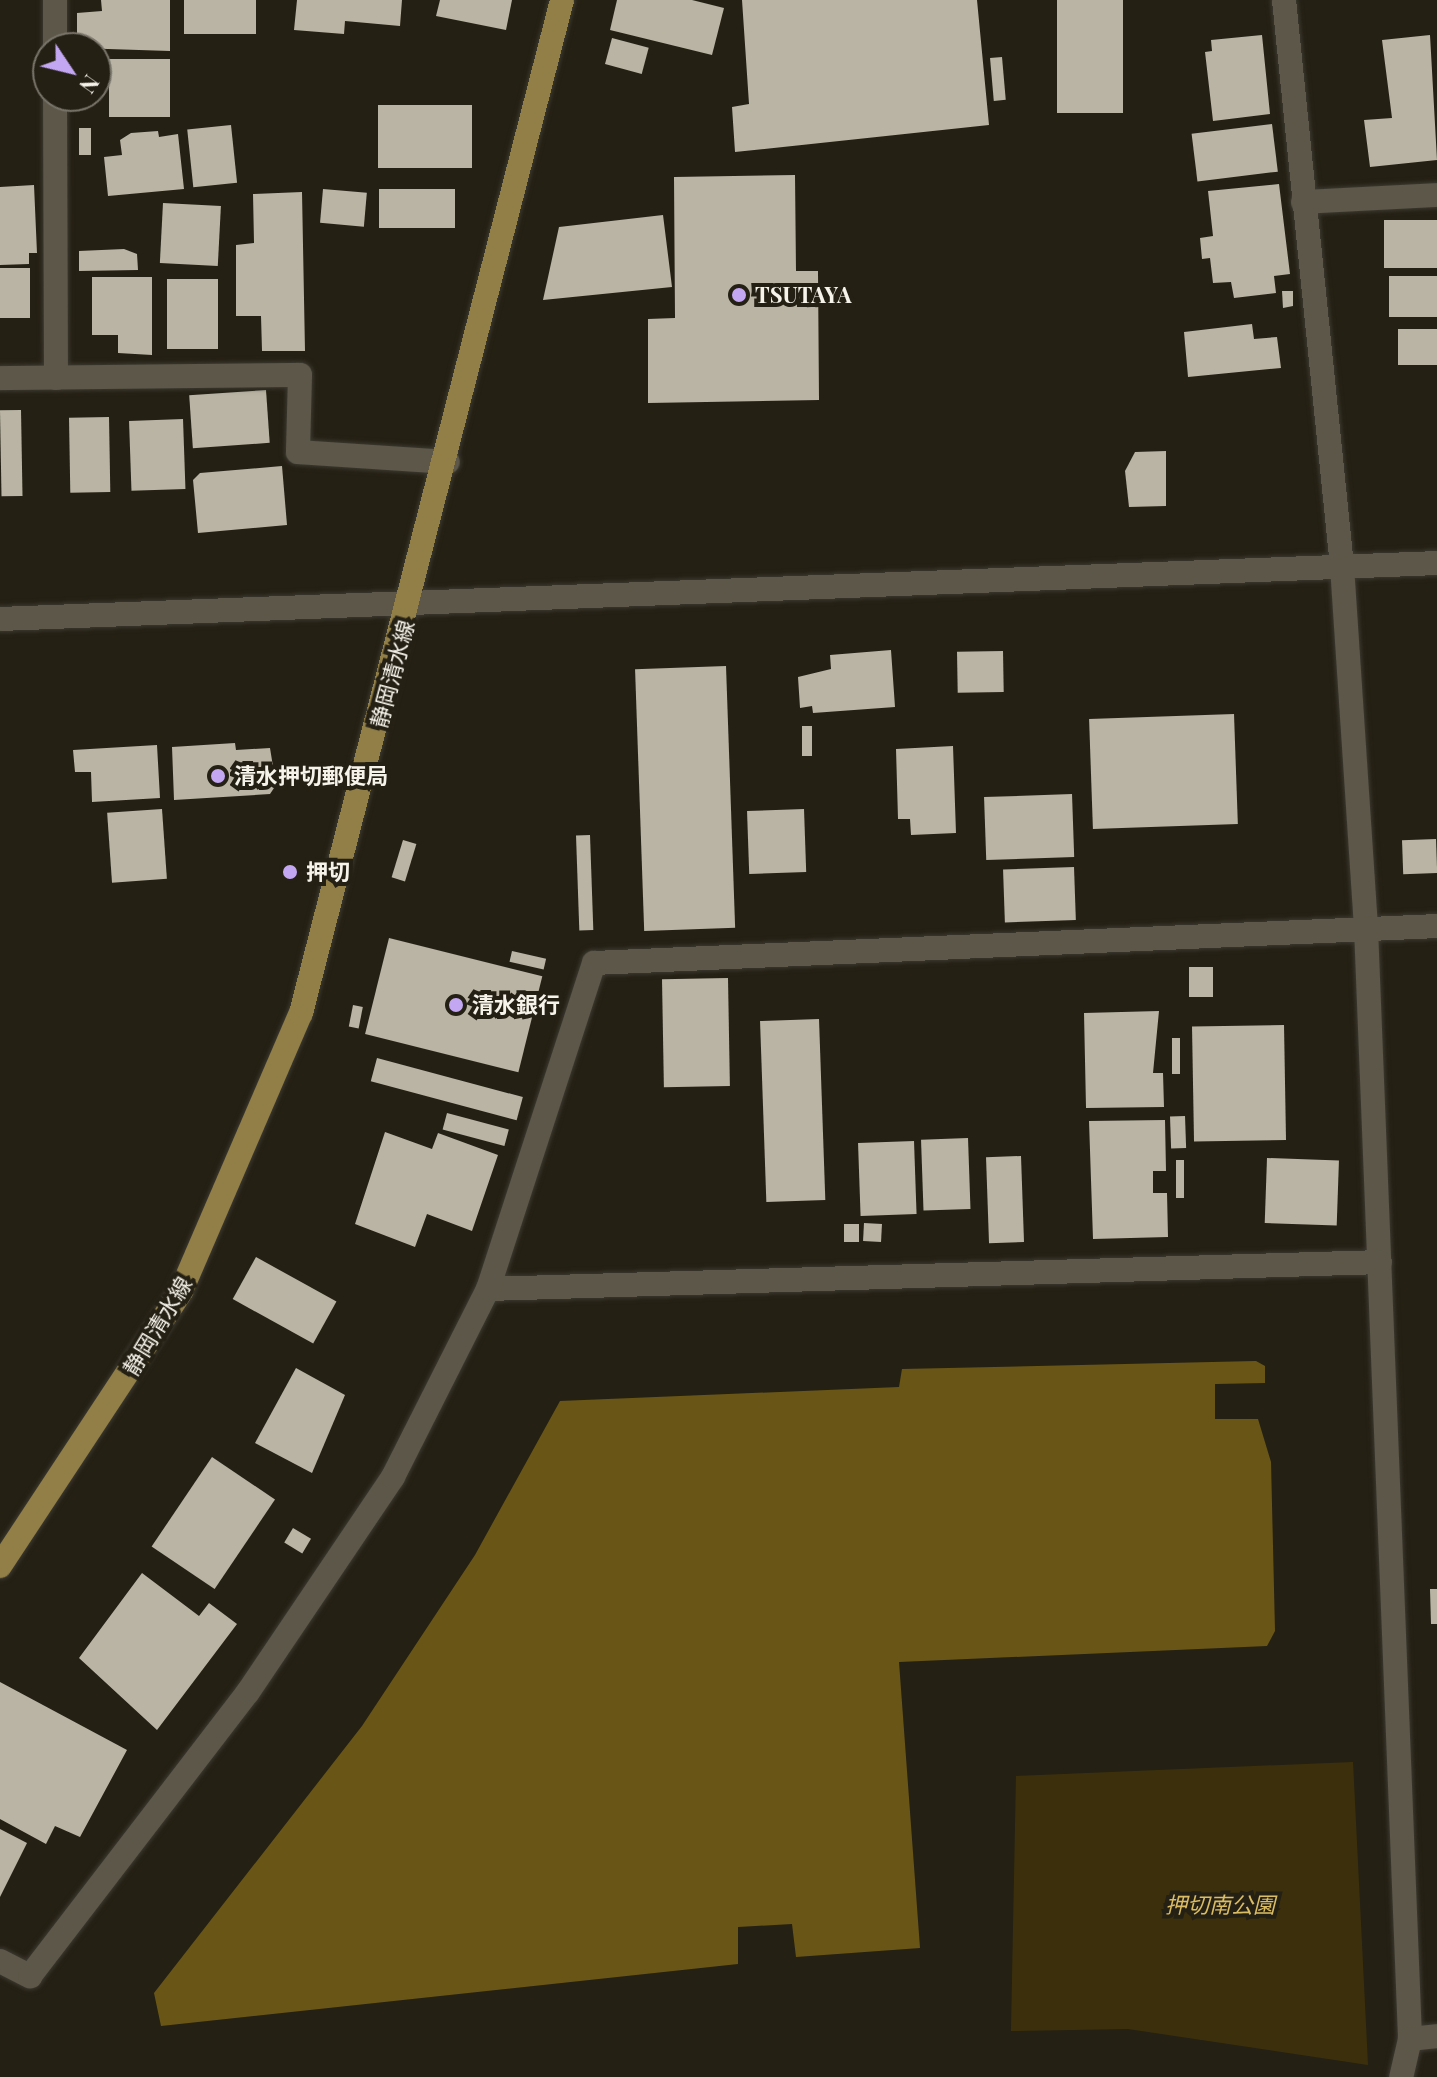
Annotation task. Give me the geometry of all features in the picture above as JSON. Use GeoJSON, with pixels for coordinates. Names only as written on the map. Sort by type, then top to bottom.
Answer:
{"type":"FeatureCollection","features":[{"type":"Feature","properties":{"kind":"main road","name":"静岡清水線"},"geometry":{"type":"LineString","coordinates":[[0,1566],[181,1291],[301,1013],[448,462],[562,0]]}},
{"type":"Feature","properties":{"kind":"street"},"geometry":{"type":"LineString","coordinates":[[55,0],[55,32]]}},
{"type":"Feature","properties":{"kind":"street"},"geometry":{"type":"LineString","coordinates":[[1284,0],[1342,566],[1366,928],[1410,2039],[1401,2077]]}},
{"type":"Feature","properties":{"kind":"street"},"geometry":{"type":"LineString","coordinates":[[55,112],[56,378]]}},
{"type":"Feature","properties":{"kind":"street"},"geometry":{"type":"LineString","coordinates":[[1303,202],[1437,195]]}},
{"type":"Feature","properties":{"kind":"street"},"geometry":{"type":"LineString","coordinates":[[0,378],[300,375],[298,452],[448,462]]}},
{"type":"Feature","properties":{"kind":"street"},"geometry":{"type":"LineString","coordinates":[[0,619],[1437,563]]}},
{"type":"Feature","properties":{"kind":"street"},"geometry":{"type":"LineString","coordinates":[[0,1961],[30,1976],[248,1692],[393,1477],[488,1289],[594,963],[1437,926]]}},
{"type":"Feature","properties":{"kind":"street"},"geometry":{"type":"LineString","coordinates":[[488,1289],[1380,1262]]}},
{"type":"Feature","properties":{"kind":"street"},"geometry":{"type":"LineString","coordinates":[[1410,2039],[1437,2036]]}},
{"type":"Feature","properties":{"kind":"green space","name":"押切南公園"},"geometry":{"type":"Polygon","coordinates":[[[1353,1762],[1368,2065],[1128,2029],[1011,2031],[1016,1776],[1353,1762]]]}},
{"type":"Feature","properties":{"kind":"shaded area"},"geometry":{"type":"Polygon","coordinates":[[[1256,1361],[1265,1366],[1265,1383],[1215,1384],[1215,1419],[1258,1419],[1271,1462],[1275,1631],[1267,1646],[899,1662],[920,1948],[796,1957],[792,1924],[738,1927],[738,1964],[161,2026],[154,1993],[362,1726],[475,1555],[560,1401],[899,1387],[902,1369],[1256,1361]]]}},
{"type":"Feature","properties":{"kind":"building"},"geometry":{"type":"Polygon","coordinates":[[[101,0],[170,0],[170,51],[112,49],[112,32],[77,32],[77,13],[102,11],[101,0]]]}},
{"type":"Feature","properties":{"kind":"building"},"geometry":{"type":"Polygon","coordinates":[[[184,0],[256,0],[256,34],[184,34],[184,0]]]}},
{"type":"Feature","properties":{"kind":"building"},"geometry":{"type":"Polygon","coordinates":[[[297,0],[402,0],[400,26],[345,21],[344,34],[294,30],[297,0]]]}},
{"type":"Feature","properties":{"kind":"building"},"geometry":{"type":"Polygon","coordinates":[[[440,0],[512,0],[506,30],[436,16],[440,0]]]}},
{"type":"Feature","properties":{"kind":"building"},"geometry":{"type":"Polygon","coordinates":[[[617,0],[692,0],[724,8],[712,55],[610,30],[617,0]]]}},
{"type":"Feature","properties":{"kind":"building"},"geometry":{"type":"Polygon","coordinates":[[[742,0],[977,0],[989,125],[735,152],[732,107],[749,104],[742,0]]]}},
{"type":"Feature","properties":{"kind":"building"},"geometry":{"type":"Polygon","coordinates":[[[1057,0],[1123,0],[1123,113],[1057,113],[1057,0]]]}},
{"type":"Feature","properties":{"kind":"building"},"geometry":{"type":"Polygon","coordinates":[[[1262,35],[1270,114],[1213,121],[1205,52],[1212,51],[1211,40],[1262,35]]]}},
{"type":"Feature","properties":{"kind":"building"},"geometry":{"type":"Polygon","coordinates":[[[1430,35],[1437,160],[1370,167],[1364,120],[1392,118],[1382,40],[1430,35]]]}},
{"type":"Feature","properties":{"kind":"building"},"geometry":{"type":"Polygon","coordinates":[[[612,38],[649,48],[642,74],[605,64],[612,38]]]}},
{"type":"Feature","properties":{"kind":"building"},"geometry":{"type":"Polygon","coordinates":[[[1002,57],[1006,100],[994,101],[990,58],[1002,57]]]}},
{"type":"Feature","properties":{"kind":"building"},"geometry":{"type":"Polygon","coordinates":[[[112,59],[170,59],[170,117],[109,117],[109,112],[112,112],[112,59]]]}},
{"type":"Feature","properties":{"kind":"building"},"geometry":{"type":"Polygon","coordinates":[[[378,105],[472,105],[472,168],[378,168],[378,105]]]}},
{"type":"Feature","properties":{"kind":"building"},"geometry":{"type":"Polygon","coordinates":[[[1272,124],[1278,172],[1197,182],[1192,134],[1272,124]]]}},
{"type":"Feature","properties":{"kind":"building"},"geometry":{"type":"Polygon","coordinates":[[[231,125],[237,183],[193,187],[187,130],[231,125]]]}},
{"type":"Feature","properties":{"kind":"building"},"geometry":{"type":"Polygon","coordinates":[[[79,128],[91,128],[91,155],[79,155],[79,128]]]}},
{"type":"Feature","properties":{"kind":"building"},"geometry":{"type":"Polygon","coordinates":[[[158,131],[159,137],[178,134],[184,189],[108,196],[104,157],[122,155],[120,140],[131,133],[158,131]]]}},
{"type":"Feature","properties":{"kind":"building"},"geometry":{"type":"Polygon","coordinates":[[[795,175],[796,271],[818,271],[819,400],[648,403],[648,319],[675,318],[674,177],[795,175]]]}},
{"type":"Feature","properties":{"kind":"building"},"geometry":{"type":"Polygon","coordinates":[[[1279,184],[1290,274],[1274,276],[1276,293],[1234,298],[1231,282],[1213,283],[1210,258],[1202,259],[1200,238],[1213,236],[1208,191],[1279,184]]]}},
{"type":"Feature","properties":{"kind":"building"},"geometry":{"type":"Polygon","coordinates":[[[34,185],[37,253],[29,253],[29,264],[0,265],[0,187],[34,185]]]}},
{"type":"Feature","properties":{"kind":"building"},"geometry":{"type":"Polygon","coordinates":[[[323,189],[367,193],[364,227],[320,223],[323,189]]]}},
{"type":"Feature","properties":{"kind":"building"},"geometry":{"type":"Polygon","coordinates":[[[379,189],[455,189],[455,228],[379,228],[379,189]]]}},
{"type":"Feature","properties":{"kind":"building"},"geometry":{"type":"Polygon","coordinates":[[[302,192],[305,351],[262,351],[261,316],[236,316],[236,245],[254,243],[253,194],[302,192]]]}},
{"type":"Feature","properties":{"kind":"building"},"geometry":{"type":"Polygon","coordinates":[[[163,203],[221,206],[218,266],[160,263],[163,203]]]}},
{"type":"Feature","properties":{"kind":"building"},"geometry":{"type":"Polygon","coordinates":[[[663,215],[672,287],[543,300],[559,227],[663,215]]]}},
{"type":"Feature","properties":{"kind":"building"},"geometry":{"type":"Polygon","coordinates":[[[1384,220],[1437,220],[1437,268],[1384,268],[1384,220]]]}},
{"type":"Feature","properties":{"kind":"building"},"geometry":{"type":"Polygon","coordinates":[[[124,249],[137,254],[138,270],[79,271],[79,251],[124,249]]]}},
{"type":"Feature","properties":{"kind":"building"},"geometry":{"type":"Polygon","coordinates":[[[0,268],[30,268],[30,318],[0,318],[0,268]]]}},
{"type":"Feature","properties":{"kind":"building"},"geometry":{"type":"Polygon","coordinates":[[[1389,276],[1437,276],[1437,317],[1389,317],[1389,276]]]}},
{"type":"Feature","properties":{"kind":"building"},"geometry":{"type":"Polygon","coordinates":[[[92,277],[152,277],[152,355],[118,353],[118,335],[92,335],[92,277]]]}},
{"type":"Feature","properties":{"kind":"building"},"geometry":{"type":"Polygon","coordinates":[[[167,279],[218,279],[218,349],[167,349],[167,279]]]}},
{"type":"Feature","properties":{"kind":"building"},"geometry":{"type":"Polygon","coordinates":[[[1282,291],[1293,291],[1293,306],[1283,308],[1282,291]]]}},
{"type":"Feature","properties":{"kind":"building"},"geometry":{"type":"Polygon","coordinates":[[[1252,324],[1254,339],[1277,337],[1281,368],[1188,377],[1184,332],[1252,324]]]}},
{"type":"Feature","properties":{"kind":"building"},"geometry":{"type":"Polygon","coordinates":[[[1398,329],[1437,329],[1437,365],[1398,365],[1398,329]]]}},
{"type":"Feature","properties":{"kind":"building"},"geometry":{"type":"Polygon","coordinates":[[[266,390],[270,443],[193,448],[189,395],[266,390]]]}},
{"type":"Feature","properties":{"kind":"building"},"geometry":{"type":"Polygon","coordinates":[[[0,410],[21,410],[23,496],[2,496],[0,410]]]}},
{"type":"Feature","properties":{"kind":"building"},"geometry":{"type":"Polygon","coordinates":[[[109,417],[110,492],[70,493],[69,418],[109,417]]]}},
{"type":"Feature","properties":{"kind":"building"},"geometry":{"type":"Polygon","coordinates":[[[183,419],[185,489],[131,491],[129,421],[183,419]]]}},
{"type":"Feature","properties":{"kind":"building"},"geometry":{"type":"Polygon","coordinates":[[[1166,451],[1166,506],[1129,507],[1125,471],[1135,452],[1166,451]]]}},
{"type":"Feature","properties":{"kind":"building"},"geometry":{"type":"Polygon","coordinates":[[[282,466],[287,525],[198,533],[193,480],[200,473],[282,466]]]}},
{"type":"Feature","properties":{"kind":"building"},"geometry":{"type":"Polygon","coordinates":[[[891,650],[895,707],[813,713],[812,706],[800,708],[798,677],[831,669],[830,655],[891,650]]]}},
{"type":"Feature","properties":{"kind":"building"},"geometry":{"type":"Polygon","coordinates":[[[1003,651],[1004,692],[958,693],[957,652],[1003,651]]]}},
{"type":"Feature","properties":{"kind":"building"},"geometry":{"type":"Polygon","coordinates":[[[726,666],[735,928],[644,931],[635,669],[726,666]]]}},
{"type":"Feature","properties":{"kind":"building"},"geometry":{"type":"Polygon","coordinates":[[[1234,714],[1238,824],[1093,829],[1089,719],[1234,714]]]}},
{"type":"Feature","properties":{"kind":"building"},"geometry":{"type":"Polygon","coordinates":[[[802,726],[812,726],[812,756],[802,756],[802,726]]]}},
{"type":"Feature","properties":{"kind":"building"},"geometry":{"type":"Polygon","coordinates":[[[235,743],[236,750],[270,748],[276,785],[270,794],[174,800],[172,747],[235,743]]]}},
{"type":"Feature","properties":{"kind":"building"},"geometry":{"type":"Polygon","coordinates":[[[157,745],[160,798],[92,802],[91,772],[75,772],[73,750],[157,745]]]}},
{"type":"Feature","properties":{"kind":"building"},"geometry":{"type":"Polygon","coordinates":[[[953,746],[956,833],[911,835],[910,819],[898,819],[896,749],[953,746]]]}},
{"type":"Feature","properties":{"kind":"building"},"geometry":{"type":"Polygon","coordinates":[[[1072,794],[1074,857],[986,860],[984,797],[1072,794]]]}},
{"type":"Feature","properties":{"kind":"building"},"geometry":{"type":"Polygon","coordinates":[[[162,809],[167,879],[112,883],[107,813],[162,809]]]}},
{"type":"Feature","properties":{"kind":"building"},"geometry":{"type":"Polygon","coordinates":[[[804,809],[806,872],[749,874],[747,811],[804,809]]]}},
{"type":"Feature","properties":{"kind":"building"},"geometry":{"type":"Polygon","coordinates":[[[576,835],[590,835],[593,930],[579,930],[576,835]]]}},
{"type":"Feature","properties":{"kind":"building"},"geometry":{"type":"Polygon","coordinates":[[[1436,839],[1437,873],[1403,874],[1402,840],[1436,839]]]}},
{"type":"Feature","properties":{"kind":"building"},"geometry":{"type":"Polygon","coordinates":[[[403,840],[416,844],[405,881],[392,877],[403,840]]]}},
{"type":"Feature","properties":{"kind":"building"},"geometry":{"type":"Polygon","coordinates":[[[1074,867],[1076,920],[1005,922],[1003,869],[1074,867]]]}},
{"type":"Feature","properties":{"kind":"building"},"geometry":{"type":"Polygon","coordinates":[[[389,938],[542,976],[518,1072],[365,1034],[389,938]]]}},
{"type":"Feature","properties":{"kind":"building"},"geometry":{"type":"Polygon","coordinates":[[[512,951],[546,959],[544,970],[510,962],[512,951]]]}},
{"type":"Feature","properties":{"kind":"building"},"geometry":{"type":"Polygon","coordinates":[[[1189,967],[1213,967],[1213,997],[1189,997],[1189,967]]]}},
{"type":"Feature","properties":{"kind":"building"},"geometry":{"type":"Polygon","coordinates":[[[728,978],[730,1086],[664,1087],[662,979],[728,978]]]}},
{"type":"Feature","properties":{"kind":"building"},"geometry":{"type":"Polygon","coordinates":[[[353,1005],[363,1007],[359,1029],[349,1027],[353,1005]]]}},
{"type":"Feature","properties":{"kind":"building"},"geometry":{"type":"Polygon","coordinates":[[[1159,1011],[1153,1073],[1163,1073],[1164,1107],[1086,1108],[1084,1013],[1159,1011]]]}},
{"type":"Feature","properties":{"kind":"building"},"geometry":{"type":"Polygon","coordinates":[[[819,1019],[825,1200],[766,1202],[760,1021],[819,1019]]]}},
{"type":"Feature","properties":{"kind":"building"},"geometry":{"type":"Polygon","coordinates":[[[1284,1025],[1286,1140],[1194,1142],[1192,1027],[1284,1025]]]}},
{"type":"Feature","properties":{"kind":"building"},"geometry":{"type":"Polygon","coordinates":[[[1172,1038],[1180,1038],[1180,1074],[1172,1074],[1172,1038]]]}},
{"type":"Feature","properties":{"kind":"building"},"geometry":{"type":"Polygon","coordinates":[[[377,1058],[523,1097],[517,1120],[371,1081],[377,1058]]]}},
{"type":"Feature","properties":{"kind":"building"},"geometry":{"type":"Polygon","coordinates":[[[447,1113],[509,1130],[504,1146],[443,1129],[447,1113]]]}},
{"type":"Feature","properties":{"kind":"building"},"geometry":{"type":"Polygon","coordinates":[[[1185,1116],[1186,1148],[1171,1149],[1170,1117],[1185,1116]]]}},
{"type":"Feature","properties":{"kind":"building"},"geometry":{"type":"Polygon","coordinates":[[[1165,1120],[1166,1171],[1153,1171],[1153,1193],[1167,1193],[1168,1237],[1093,1239],[1089,1121],[1165,1120]]]}},
{"type":"Feature","properties":{"kind":"building"},"geometry":{"type":"Polygon","coordinates":[[[385,1132],[432,1149],[438,1133],[498,1155],[472,1231],[427,1214],[415,1247],[355,1224],[385,1132]]]}},
{"type":"Feature","properties":{"kind":"building"},"geometry":{"type":"Polygon","coordinates":[[[968,1138],[970,1209],[924,1211],[921,1140],[968,1138]]]}},
{"type":"Feature","properties":{"kind":"building"},"geometry":{"type":"Polygon","coordinates":[[[914,1141],[917,1214],[861,1216],[858,1143],[914,1141]]]}},
{"type":"Feature","properties":{"kind":"building"},"geometry":{"type":"Polygon","coordinates":[[[1021,1156],[1024,1242],[989,1243],[986,1157],[1021,1156]]]}},
{"type":"Feature","properties":{"kind":"building"},"geometry":{"type":"Polygon","coordinates":[[[1267,1158],[1339,1161],[1337,1225],[1265,1223],[1267,1158]]]}},
{"type":"Feature","properties":{"kind":"building"},"geometry":{"type":"Polygon","coordinates":[[[1176,1160],[1184,1160],[1184,1198],[1176,1198],[1176,1160]]]}},
{"type":"Feature","properties":{"kind":"building"},"geometry":{"type":"Polygon","coordinates":[[[864,1223],[882,1224],[881,1242],[863,1241],[864,1223]]]}},
{"type":"Feature","properties":{"kind":"building"},"geometry":{"type":"Polygon","coordinates":[[[844,1224],[859,1224],[859,1242],[844,1242],[844,1224]]]}},
{"type":"Feature","properties":{"kind":"building"},"geometry":{"type":"Polygon","coordinates":[[[256,1257],[336,1302],[313,1344],[233,1299],[256,1257]]]}},
{"type":"Feature","properties":{"kind":"building"},"geometry":{"type":"Polygon","coordinates":[[[296,1368],[345,1395],[312,1473],[255,1443],[296,1368]]]}},
{"type":"Feature","properties":{"kind":"building"},"geometry":{"type":"Polygon","coordinates":[[[212,1457],[275,1499],[215,1589],[152,1547],[212,1457]]]}},
{"type":"Feature","properties":{"kind":"building"},"geometry":{"type":"Polygon","coordinates":[[[293,1528],[311,1539],[302,1553],[284,1543],[293,1528]]]}},
{"type":"Feature","properties":{"kind":"building"},"geometry":{"type":"Polygon","coordinates":[[[142,1573],[199,1616],[209,1603],[237,1624],[157,1730],[79,1658],[142,1573]]]}},
{"type":"Feature","properties":{"kind":"building"},"geometry":{"type":"Polygon","coordinates":[[[1430,1589],[1437,1589],[1437,1624],[1431,1624],[1430,1589]]]}},
{"type":"Feature","properties":{"kind":"building"},"geometry":{"type":"Polygon","coordinates":[[[0,1682],[127,1750],[80,1837],[55,1826],[46,1844],[0,1819],[0,1682]]]}},
{"type":"Feature","properties":{"kind":"building"},"geometry":{"type":"Polygon","coordinates":[[[0,1829],[27,1843],[0,1897],[0,1829]]]}},
{"type":"Feature","properties":{"kind":"place","name":"TSUTAYA"},"geometry":{"type":"Point","coordinates":[739,295]}},
{"type":"Feature","properties":{"kind":"place","name":"清水押切郵便局"},"geometry":{"type":"Point","coordinates":[218,776]}},
{"type":"Feature","properties":{"kind":"place","name":"押切"},"geometry":{"type":"Point","coordinates":[290,872]}},
{"type":"Feature","properties":{"kind":"place","name":"清水銀行"},"geometry":{"type":"Point","coordinates":[456,1005]}}]}
